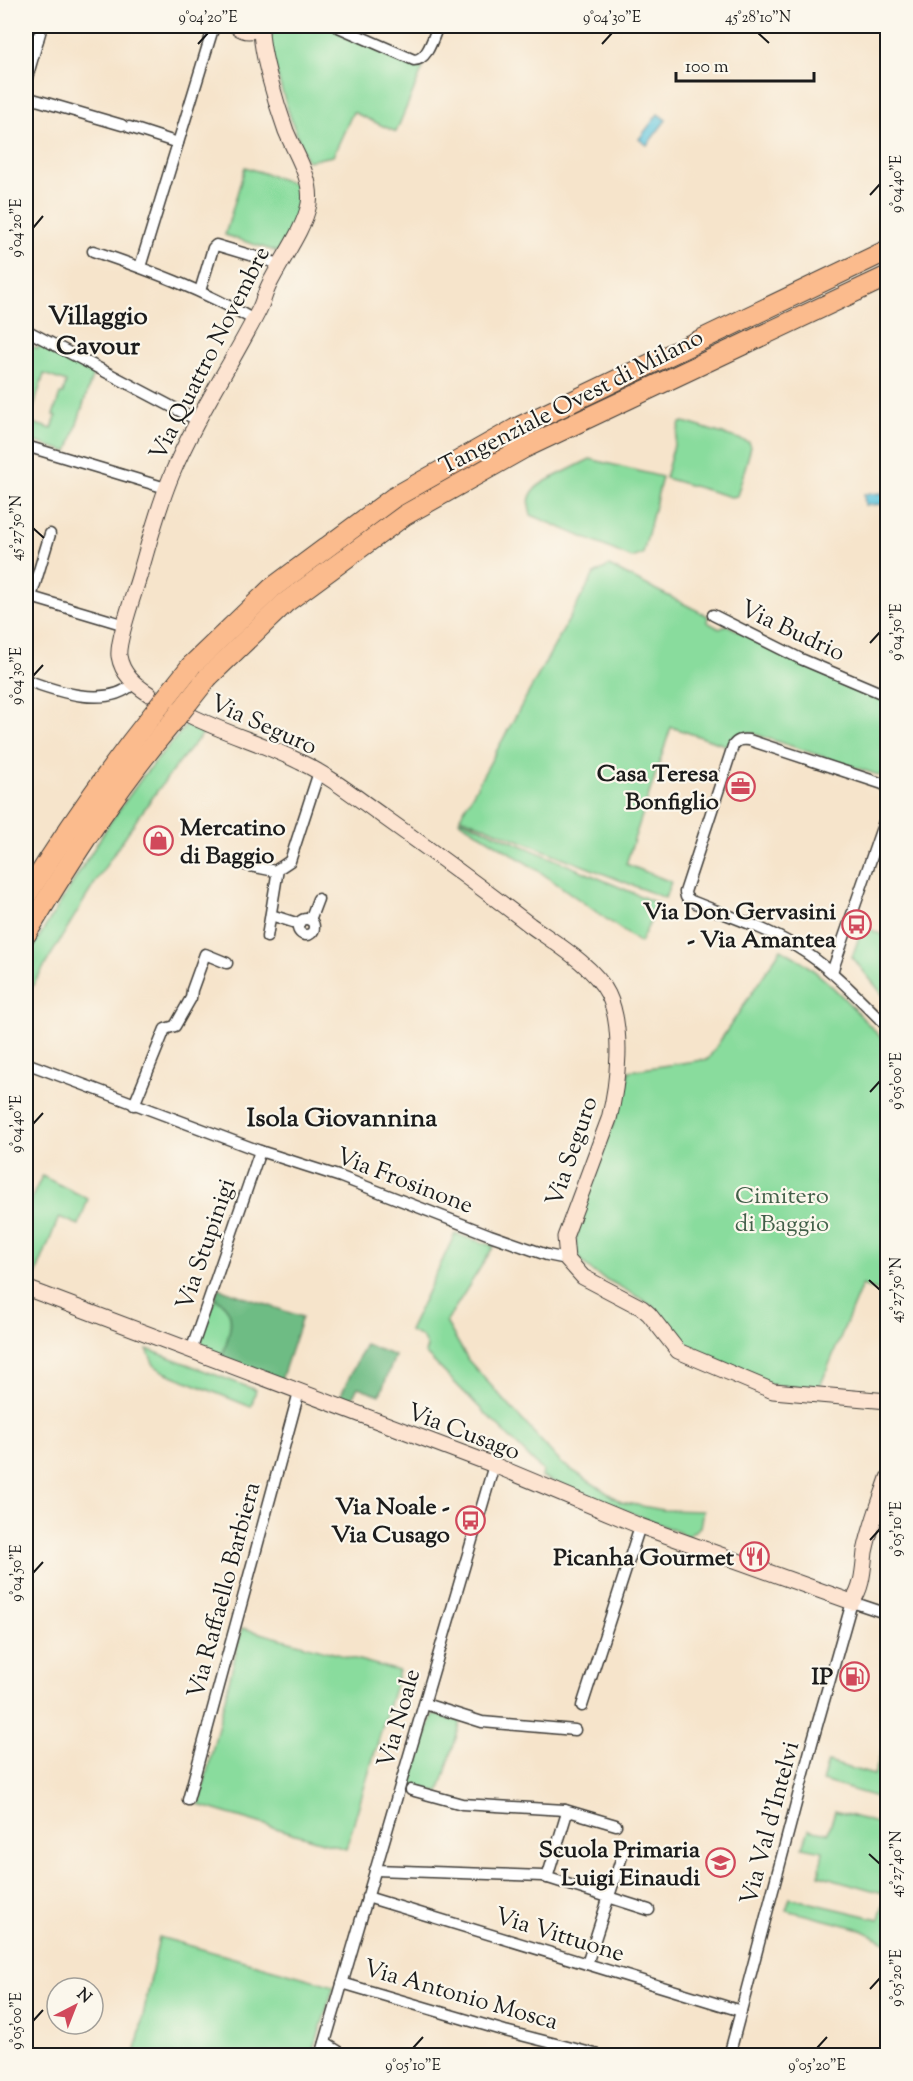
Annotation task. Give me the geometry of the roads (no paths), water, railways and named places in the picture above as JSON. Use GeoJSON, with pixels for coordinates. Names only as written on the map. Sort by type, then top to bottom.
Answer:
{"type":"FeatureCollection","features":[{"type":"Feature","properties":{"kind":"highway","name":"Tangenziale Ovest di Milano"},"geometry":{"type":"LineString","coordinates":[[26,896],[76,817],[124,749],[153,701],[272,588],[393,498],[515,429],[888,250]]}},
{"type":"Feature","properties":{"kind":"highway","name":"Tangenziale Ovest di Milano"},"geometry":{"type":"LineString","coordinates":[[26,934],[85,837],[110,801],[183,718],[208,677],[285,603],[405,516],[524,448],[888,276]]}},
{"type":"Feature","properties":{"kind":"street"},"geometry":{"type":"LineString","coordinates":[[26,81],[42,26]]}},
{"type":"Feature","properties":{"kind":"street"},"geometry":{"type":"LineString","coordinates":[[144,269],[178,143],[212,32],[216,26]]}},
{"type":"Feature","properties":{"kind":"street"},"geometry":{"type":"LineString","coordinates":[[236,26],[241,30],[258,27]]}},
{"type":"Feature","properties":{"kind":"street"},"geometry":{"type":"LineString","coordinates":[[336,26],[351,28],[414,60],[425,56],[438,26]]}},
{"type":"Feature","properties":{"kind":"street","name":"Via Quattro Novembre"},"geometry":{"type":"LineString","coordinates":[[133,684],[119,656],[125,625],[166,488],[199,421],[254,320],[303,221],[310,198],[306,177],[280,111],[258,27]]}},
{"type":"Feature","properties":{"kind":"street"},"geometry":{"type":"LineString","coordinates":[[26,36],[38,40]]}},
{"type":"Feature","properties":{"kind":"street"},"geometry":{"type":"LineString","coordinates":[[26,97],[178,143]]}},
{"type":"Feature","properties":{"kind":"street"},"geometry":{"type":"LineString","coordinates":[[200,291],[213,248],[216,245],[280,264]]}},
{"type":"Feature","properties":{"kind":"street"},"geometry":{"type":"LineString","coordinates":[[93,252],[200,291],[254,320]]}},
{"type":"Feature","properties":{"kind":"street"},"geometry":{"type":"LineString","coordinates":[[26,330],[199,421]]}},
{"type":"Feature","properties":{"kind":"street"},"geometry":{"type":"LineString","coordinates":[[26,446],[166,488]]}},
{"type":"Feature","properties":{"kind":"street"},"geometry":{"type":"LineString","coordinates":[[50,534],[31,597],[125,625]]}},
{"type":"Feature","properties":{"kind":"street","name":"Via Budrio"},"geometry":{"type":"LineString","coordinates":[[713,615],[801,658],[888,696]]}},
{"type":"Feature","properties":{"kind":"street"},"geometry":{"type":"LineString","coordinates":[[26,680],[61,692],[86,696],[105,696],[125,692],[133,684],[153,701]]}},
{"type":"Feature","properties":{"kind":"street","name":"Via Seguro"},"geometry":{"type":"LineString","coordinates":[[183,718],[286,755],[319,772],[465,874],[589,970],[607,991],[615,1014],[618,1064],[614,1099],[609,1119],[565,1237],[567,1259]]}},
{"type":"Feature","properties":{"kind":"street"},"geometry":{"type":"LineString","coordinates":[[888,788],[883,784],[742,739],[733,746],[685,892],[686,897],[691,901],[781,938],[813,957],[832,972],[888,1027]]}},
{"type":"Feature","properties":{"kind":"street","name":"Via Seguro"},"geometry":{"type":"LineString","coordinates":[[278,868],[290,861],[319,772]]}},
{"type":"Feature","properties":{"kind":"street"},"geometry":{"type":"LineString","coordinates":[[832,972],[888,810]]}},
{"type":"Feature","properties":{"kind":"street"},"geometry":{"type":"LineString","coordinates":[[245,865],[274,871],[278,868]]}},
{"type":"Feature","properties":{"kind":"street"},"geometry":{"type":"LineString","coordinates":[[267,937],[278,868]]}},
{"type":"Feature","properties":{"kind":"street"},"geometry":{"type":"LineString","coordinates":[[271,915],[299,924],[301,933],[308,935],[313,932],[314,926],[310,920],[318,899]]}},
{"type":"Feature","properties":{"kind":"street"},"geometry":{"type":"LineString","coordinates":[[135,1105],[165,1029],[175,1026],[191,998],[205,954],[227,963]]}},
{"type":"Feature","properties":{"kind":"street","name":"Via Frosinone"},"geometry":{"type":"LineString","coordinates":[[26,1063],[260,1151],[341,1177],[490,1235],[547,1255],[567,1259]]}},
{"type":"Feature","properties":{"kind":"street","name":"Via Stupinigi"},"geometry":{"type":"LineString","coordinates":[[191,1351],[260,1151]]}},
{"type":"Feature","properties":{"kind":"street"},"geometry":{"type":"LineString","coordinates":[[567,1259],[583,1277],[642,1308],[678,1351],[769,1390],[885,1403]]}},
{"type":"Feature","properties":{"kind":"street","name":"Via Cusago"},"geometry":{"type":"LineString","coordinates":[[26,1288],[494,1465],[640,1526],[888,1614]]}},
{"type":"Feature","properties":{"kind":"street","name":"Via Raffaello Barbiera"},"geometry":{"type":"LineString","coordinates":[[188,1800],[299,1392]]}},
{"type":"Feature","properties":{"kind":"street","name":"Via Noale"},"geometry":{"type":"LineString","coordinates":[[321,2055],[494,1465]]}},
{"type":"Feature","properties":{"kind":"street"},"geometry":{"type":"LineString","coordinates":[[852,1602],[861,1581],[865,1552],[888,1478]]}},
{"type":"Feature","properties":{"kind":"street"},"geometry":{"type":"LineString","coordinates":[[582,1706],[640,1526]]}},
{"type":"Feature","properties":{"kind":"street","name":"Via Val d'Intelvi"},"geometry":{"type":"LineString","coordinates":[[729,2055],[852,1602]]}},
{"type":"Feature","properties":{"kind":"street"},"geometry":{"type":"LineString","coordinates":[[424,1704],[483,1722],[575,1730]]}},
{"type":"Feature","properties":{"kind":"street"},"geometry":{"type":"LineString","coordinates":[[411,1790],[462,1804],[565,1810],[616,1825]]}},
{"type":"Feature","properties":{"kind":"street"},"geometry":{"type":"LineString","coordinates":[[547,1878],[566,1816],[565,1810]]}},
{"type":"Feature","properties":{"kind":"street"},"geometry":{"type":"LineString","coordinates":[[587,1964],[625,1847]]}},
{"type":"Feature","properties":{"kind":"street"},"geometry":{"type":"LineString","coordinates":[[375,1870],[542,1876],[649,1910]]}},
{"type":"Feature","properties":{"kind":"street","name":"Via Vittuone"},"geometry":{"type":"LineString","coordinates":[[367,1897],[741,2012]]}},
{"type":"Feature","properties":{"kind":"street","name":"Via Antonio Mosca"},"geometry":{"type":"LineString","coordinates":[[342,1983],[506,2031],[603,2055]]}},
{"type":"Feature","properties":{"kind":"street"},"geometry":{"type":"LineString","coordinates":[[325,2043],[346,2055]]}},
{"type":"Feature","properties":{"kind":"water"},"geometry":{"type":"Polygon","coordinates":[[[658,114],[666,120],[647,145],[639,139],[658,114]]]}},
{"type":"Feature","properties":{"kind":"water"},"geometry":{"type":"Polygon","coordinates":[[[886,493],[887,504],[865,505],[864,494],[886,493]]]}},
{"type":"Feature","properties":{"kind":"place","name":"Casa Teresa Bonfiglio"},"geometry":{"type":"Point","coordinates":[740,787]}},
{"type":"Feature","properties":{"kind":"place","name":"Mercatino di Baggio"},"geometry":{"type":"Point","coordinates":[159,841]}},
{"type":"Feature","properties":{"kind":"place","name":"Via Don Gervasini - Via Amantea"},"geometry":{"type":"Point","coordinates":[857,925]}},
{"type":"Feature","properties":{"kind":"place","name":"Via Noale - Via Cusago"},"geometry":{"type":"Point","coordinates":[471,1520]}},
{"type":"Feature","properties":{"kind":"place","name":"Picanha Gourmet"},"geometry":{"type":"Point","coordinates":[755,1557]}},
{"type":"Feature","properties":{"kind":"place","name":"IP"},"geometry":{"type":"Point","coordinates":[854,1676]}},
{"type":"Feature","properties":{"kind":"place","name":"Scuola Primaria Luigi Einaudi"},"geometry":{"type":"Point","coordinates":[721,1863]}},
{"type":"Feature","properties":{"kind":"district","name":"Villaggio Cavour"},"geometry":{"type":"Point","coordinates":[98,330]}},
{"type":"Feature","properties":{"kind":"district","name":"Isola Giovannina"},"geometry":{"type":"Point","coordinates":[342,1117]}},
{"type":"Feature","properties":{"kind":"park label","name":"Cimitero di Baggio"},"geometry":{"type":"Point","coordinates":[782,1209]}}]}
